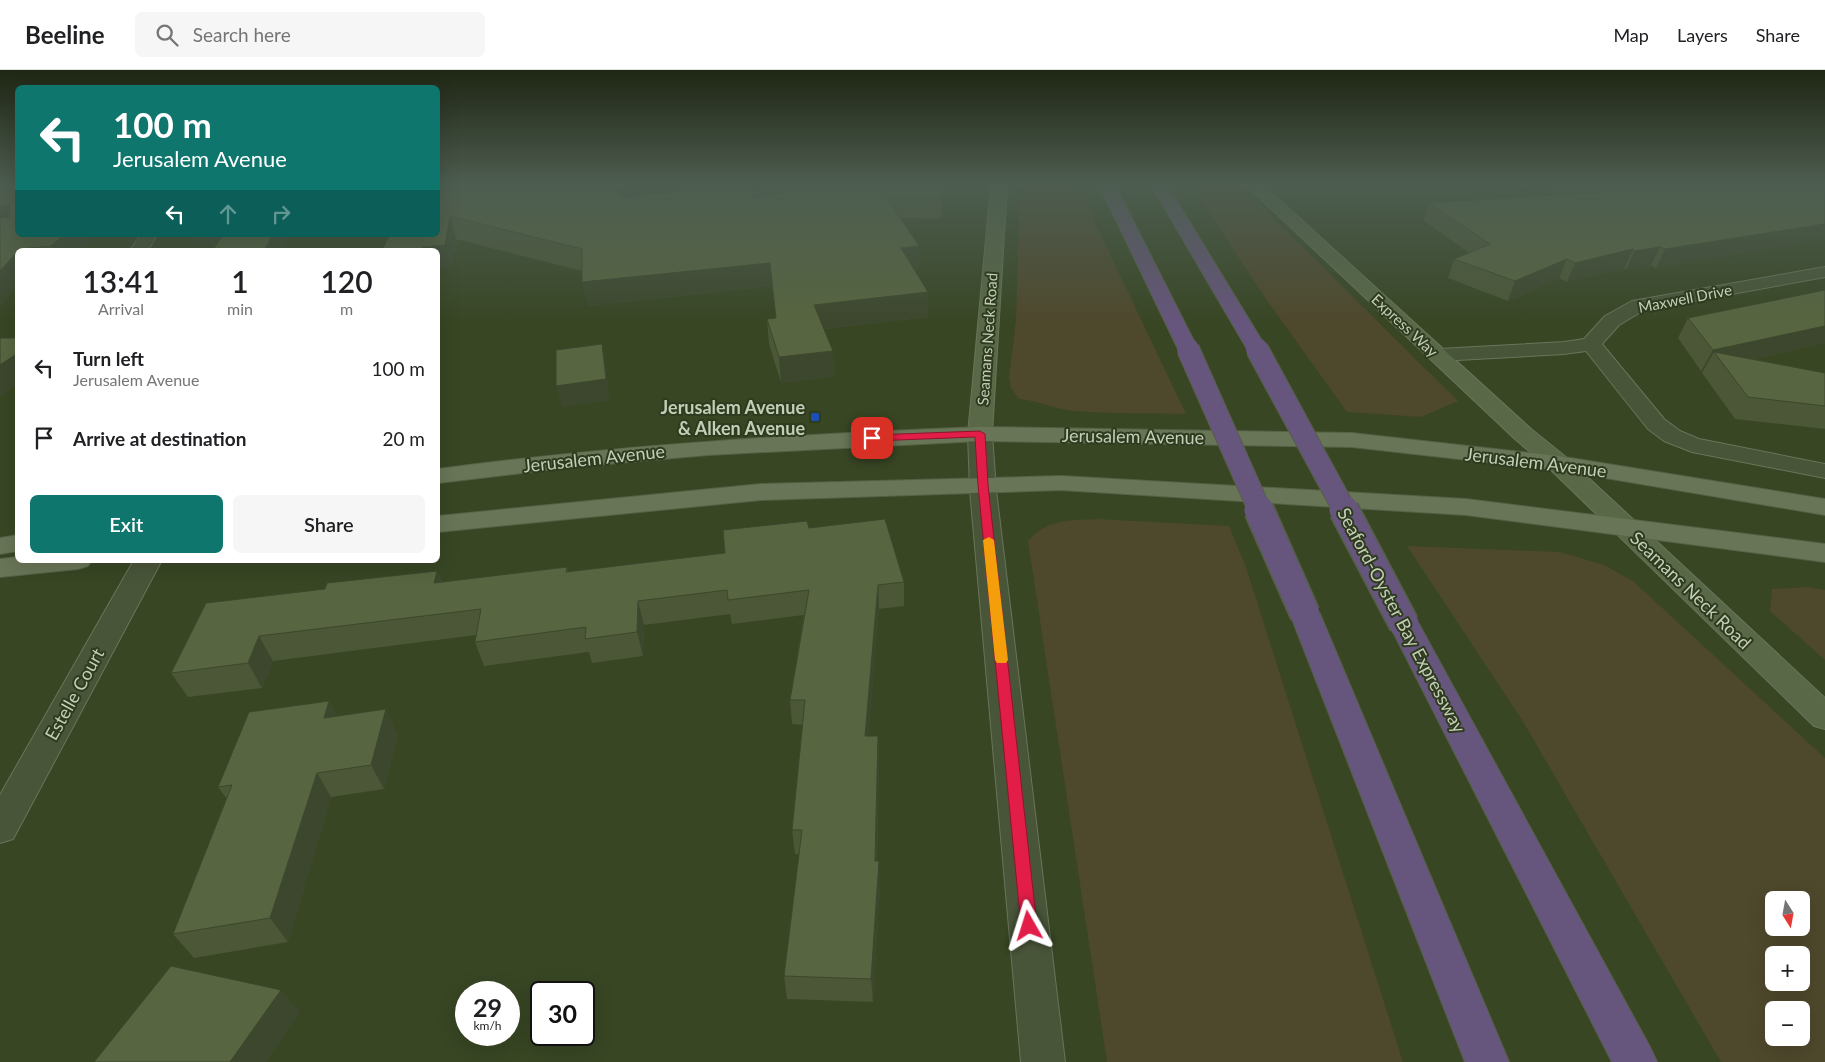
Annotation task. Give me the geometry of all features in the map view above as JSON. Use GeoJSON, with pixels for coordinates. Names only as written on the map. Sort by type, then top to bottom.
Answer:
{"type":"FeatureCollection","features":[{"type":"Feature","properties":{"kind":"highway"},"geometry":{"type":"LineString","coordinates":[[1130,231],[1188,350],[1305,614],[1488,1062]]}},
{"type":"Feature","properties":{"kind":"highway","name":"Seaford-Oyster Bay Expressway"},"geometry":{"type":"LineString","coordinates":[[1186,231],[1257,349],[1635,1062]]}},
{"type":"Feature","properties":{"kind":"main road","name":"Seamans Neck Road"},"geometry":{"type":"LineString","coordinates":[[980,434],[995,231]]}},
{"type":"Feature","properties":{"kind":"main road","name":"Express Way"},"geometry":{"type":"LineString","coordinates":[[1305,231],[1523,434],[1558,463]]}},
{"type":"Feature","properties":{"kind":"main road","name":"Jerusalem Avenue"},"geometry":{"type":"LineString","coordinates":[[440,476],[506,466],[714,446],[980,434],[1352,440],[1558,463],[1825,507]]}},
{"type":"Feature","properties":{"kind":"main road","name":"Seamans Neck Road"},"geometry":{"type":"LineString","coordinates":[[1558,463],[1825,717]]}},
{"type":"Feature","properties":{"kind":"main road"},"geometry":{"type":"LineString","coordinates":[[440,524],[761,492],[1061,482],[1466,507],[1825,553]]}},
{"type":"Feature","properties":{"kind":"main road"},"geometry":{"type":"LineString","coordinates":[[0,546],[15,544]]}},
{"type":"Feature","properties":{"kind":"main road"},"geometry":{"type":"LineString","coordinates":[[0,568],[49,563]]}},
{"type":"Feature","properties":{"kind":"street"},"geometry":{"type":"LineString","coordinates":[[140,248],[148,237]]}},
{"type":"Feature","properties":{"kind":"street","name":"Maxwell Drive"},"geometry":{"type":"LineString","coordinates":[[1591,344],[1610,320],[1623,311],[1639,305],[1825,272]]}},
{"type":"Feature","properties":{"kind":"street"},"geometry":{"type":"LineString","coordinates":[[1438,355],[1564,348],[1591,344],[1656,424],[1672,436],[1692,444],[1825,471]]}},
{"type":"Feature","properties":{"kind":"street"},"geometry":{"type":"LineString","coordinates":[[980,434],[983,485],[1043,1062]]}},
{"type":"Feature","properties":{"kind":"street","name":"Estelle Court"},"geometry":{"type":"LineString","coordinates":[[0,828],[146,563]]}},
{"type":"Feature","properties":{"kind":"shaded area"},"geometry":{"type":"Polygon","coordinates":[[[1019,231],[1099,231],[1186,414],[1103,413],[1068,410],[1019,399],[1011,388],[1009,377],[1016,320],[1019,231]]]}},
{"type":"Feature","properties":{"kind":"shaded area"},"geometry":{"type":"Polygon","coordinates":[[[1221,231],[1287,231],[1458,401],[1421,417],[1347,412],[1268,302],[1221,231]]]}},
{"type":"Feature","properties":{"kind":"shaded area"},"geometry":{"type":"Polygon","coordinates":[[[1097,519],[1229,526],[1245,564],[1403,1062],[1107,1062],[1028,541],[1043,528],[1051,524],[1097,519]]]}},
{"type":"Feature","properties":{"kind":"shaded area"},"geometry":{"type":"Polygon","coordinates":[[[1407,546],[1560,552],[1604,565],[1633,581],[1825,758],[1825,1062],[1721,1062],[1522,720],[1407,546]]]}},
{"type":"Feature","properties":{"kind":"shaded area"},"geometry":{"type":"Polygon","coordinates":[[[1808,587],[1825,590],[1825,660],[1770,611],[1772,589],[1808,587]]]}},
{"type":"Feature","properties":{"kind":"building"},"geometry":{"type":"Polygon","coordinates":[[[0,231],[15,231],[15,237],[62,237],[51,246],[15,248],[15,254],[0,271],[0,231]]]}},
{"type":"Feature","properties":{"kind":"building"},"geometry":{"type":"Polygon","coordinates":[[[440,231],[447,231],[445,245],[423,248],[383,248],[389,237],[440,237],[440,231]]]}},
{"type":"Feature","properties":{"kind":"building"},"geometry":{"type":"Polygon","coordinates":[[[511,231],[909,231],[919,246],[901,248],[928,292],[814,305],[833,351],[779,357],[767,319],[776,318],[770,263],[582,282],[582,249],[511,231]]]}},
{"type":"Feature","properties":{"kind":"building"},"geometry":{"type":"Polygon","coordinates":[[[1471,231],[1778,231],[1665,249],[1660,247],[1635,251],[1633,249],[1575,263],[1567,259],[1515,281],[1454,259],[1490,244],[1471,231]]]}},
{"type":"Feature","properties":{"kind":"building"},"geometry":{"type":"Polygon","coordinates":[[[222,237],[271,237],[266,248],[214,248],[222,237]]]}},
{"type":"Feature","properties":{"kind":"building"},"geometry":{"type":"Polygon","coordinates":[[[1825,290],[1825,326],[1713,350],[1688,318],[1825,290]]]}},
{"type":"Feature","properties":{"kind":"building"},"geometry":{"type":"Polygon","coordinates":[[[0,338],[15,338],[15,355],[0,365],[0,338]]]}},
{"type":"Feature","properties":{"kind":"building"},"geometry":{"type":"Polygon","coordinates":[[[602,344],[606,379],[556,386],[556,350],[602,344]]]}},
{"type":"Feature","properties":{"kind":"building"},"geometry":{"type":"Polygon","coordinates":[[[1714,352],[1825,373],[1825,406],[1748,397],[1714,352]]]}},
{"type":"Feature","properties":{"kind":"building"},"geometry":{"type":"Polygon","coordinates":[[[885,519],[904,582],[878,585],[865,736],[878,736],[875,861],[879,861],[871,979],[784,976],[802,830],[792,830],[805,700],[790,700],[809,590],[728,600],[727,590],[638,601],[637,632],[585,639],[586,627],[475,642],[481,609],[259,636],[248,663],[171,673],[206,603],[325,589],[327,583],[437,571],[434,583],[567,567],[566,572],[725,553],[723,530],[807,521],[809,528],[885,519]]]}},
{"type":"Feature","properties":{"kind":"building"},"geometry":{"type":"Polygon","coordinates":[[[329,701],[324,718],[386,709],[371,765],[317,773],[270,918],[173,934],[232,785],[218,787],[249,712],[329,701]]]}},
{"type":"Feature","properties":{"kind":"building"},"geometry":{"type":"Polygon","coordinates":[[[171,966],[281,990],[230,1062],[94,1062],[171,966]]]}},
{"type":"Feature","properties":{"kind":"slow traffic"},"geometry":{"type":"LineString","coordinates":[[989,540],[1001,660]]}},
{"type":"Feature","properties":{"kind":"place","name":"Jerusalem Avenue & Alken Avenue"},"geometry":{"type":"Point","coordinates":[815,417]}},
{"type":"Feature","properties":{"kind":"route"},"geometry":{"type":"LineString","coordinates":[[872,438],[980,434],[983,485],[1029,926]]}}]}
